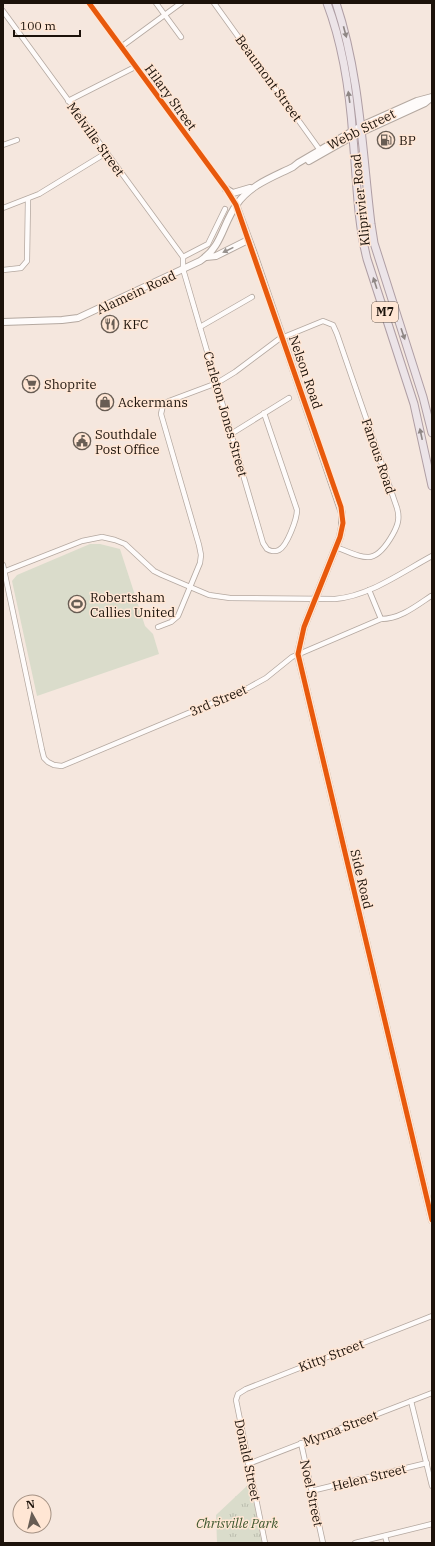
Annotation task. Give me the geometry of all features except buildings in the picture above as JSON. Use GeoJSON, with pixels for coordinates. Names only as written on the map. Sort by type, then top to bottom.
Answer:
{"type":"FeatureCollection","features":[{"type":"Feature","properties":{"kind":"main road","name":"Kliprivier Road"},"geometry":{"type":"LineString","coordinates":[[327,3],[342,60],[353,133],[362,239],[367,259],[414,404],[432,486]]}},
{"type":"Feature","properties":{"kind":"main road","name":"Kliprivier Road"},"geometry":{"type":"LineString","coordinates":[[336,3],[352,62],[362,129],[367,196],[374,243],[424,397],[432,433]]}},
{"type":"Feature","properties":{"kind":"street","name":"Hilary Street"},"geometry":{"type":"LineString","coordinates":[[89,3],[226,189],[236,205]]}},
{"type":"Feature","properties":{"kind":"street"},"geometry":{"type":"LineString","coordinates":[[156,3],[181,37]]}},
{"type":"Feature","properties":{"kind":"street"},"geometry":{"type":"LineString","coordinates":[[121,46],[181,3]]}},
{"type":"Feature","properties":{"kind":"street","name":"Beaumont Street"},"geometry":{"type":"LineString","coordinates":[[214,3],[321,152]]}},
{"type":"Feature","properties":{"kind":"street","name":"Melville Street"},"geometry":{"type":"LineString","coordinates":[[3,11],[106,154],[183,257]]}},
{"type":"Feature","properties":{"kind":"street"},"geometry":{"type":"LineString","coordinates":[[68,101],[135,67]]}},
{"type":"Feature","properties":{"kind":"street","name":"Webb Street"},"geometry":{"type":"LineString","coordinates":[[236,205],[248,191],[260,184],[293,167],[302,165],[353,133],[417,101],[432,97]]}},
{"type":"Feature","properties":{"kind":"street"},"geometry":{"type":"LineString","coordinates":[[3,145],[17,140]]}},
{"type":"Feature","properties":{"kind":"street"},"geometry":{"type":"LineString","coordinates":[[3,208],[28,199],[50,188],[106,154]]}},
{"type":"Feature","properties":{"kind":"street"},"geometry":{"type":"LineString","coordinates":[[226,189],[233,193],[260,184]]}},
{"type":"Feature","properties":{"kind":"street"},"geometry":{"type":"LineString","coordinates":[[3,270],[22,268],[28,261],[28,199]]}},
{"type":"Feature","properties":{"kind":"street","name":"Nelson Road"},"geometry":{"type":"LineString","coordinates":[[236,205],[341,507],[342,527],[336,547]]}},
{"type":"Feature","properties":{"kind":"street","name":"Alamein Road"},"geometry":{"type":"LineString","coordinates":[[3,322],[78,318],[184,269],[206,257],[217,245],[236,205]]}},
{"type":"Feature","properties":{"kind":"street"},"geometry":{"type":"LineString","coordinates":[[184,269],[183,257],[204,248],[208,244],[224,209]]}},
{"type":"Feature","properties":{"kind":"street"},"geometry":{"type":"LineString","coordinates":[[206,257],[216,256],[248,240]]}},
{"type":"Feature","properties":{"kind":"street","name":"Carleton Jones Street"},"geometry":{"type":"LineString","coordinates":[[184,269],[263,543],[266,549],[276,551],[281,549],[287,540],[296,518],[297,510],[264,413]]}},
{"type":"Feature","properties":{"kind":"street"},"geometry":{"type":"LineString","coordinates":[[200,326],[252,297]]}},
{"type":"Feature","properties":{"kind":"street","name":"Fanous Road"},"geometry":{"type":"LineString","coordinates":[[282,338],[321,322],[326,322],[332,325],[337,334],[397,508],[399,516],[397,525],[387,545],[382,552],[376,556],[366,558],[359,557],[336,547]]}},
{"type":"Feature","properties":{"kind":"street"},"geometry":{"type":"LineString","coordinates":[[158,627],[177,618],[181,612],[200,563],[200,551],[161,414],[162,407],[164,403],[217,383],[282,338]]}},
{"type":"Feature","properties":{"kind":"street"},"geometry":{"type":"LineString","coordinates":[[231,434],[289,398]]}},
{"type":"Feature","properties":{"kind":"street"},"geometry":{"type":"LineString","coordinates":[[3,565],[4,572],[82,540],[108,538],[121,542],[130,547],[159,574],[209,595],[223,598],[335,599],[350,597],[369,590],[432,556]]}},
{"type":"Feature","properties":{"kind":"street","name":"Side Road"},"geometry":{"type":"LineString","coordinates":[[336,547],[304,627],[298,654],[432,1220]]}},
{"type":"Feature","properties":{"kind":"street","name":"3rd Street"},"geometry":{"type":"LineString","coordinates":[[4,572],[44,758],[49,763],[56,766],[65,765],[248,688],[266,678],[298,654],[381,619],[400,615],[431,596]]}},
{"type":"Feature","properties":{"kind":"street"},"geometry":{"type":"LineString","coordinates":[[369,590],[381,619]]}},
{"type":"Feature","properties":{"kind":"street","name":"Kitty Street"},"geometry":{"type":"LineString","coordinates":[[236,1400],[238,1394],[246,1389],[432,1316]]}},
{"type":"Feature","properties":{"kind":"street","name":"Myrna Street"},"geometry":{"type":"LineString","coordinates":[[248,1464],[432,1393]]}},
{"type":"Feature","properties":{"kind":"street","name":"Donald Street"},"geometry":{"type":"LineString","coordinates":[[236,1400],[265,1543]]}},
{"type":"Feature","properties":{"kind":"street"},"geometry":{"type":"LineString","coordinates":[[411,1401],[432,1486]]}},
{"type":"Feature","properties":{"kind":"street","name":"Noel Street"},"geometry":{"type":"LineString","coordinates":[[301,1443],[323,1543]]}},
{"type":"Feature","properties":{"kind":"street","name":"Helen Street"},"geometry":{"type":"LineString","coordinates":[[311,1491],[427,1463]]}},
{"type":"Feature","properties":{"kind":"street"},"geometry":{"type":"LineString","coordinates":[[355,1543],[432,1524]]}},
{"type":"Feature","properties":{"kind":"street"},"geometry":{"type":"LineString","coordinates":[[385,1536],[387,1543]]}},
{"type":"Feature","properties":{"kind":"green space","name":"Robertsham Callies United"},"geometry":{"type":"Polygon","coordinates":[[[90,544],[100,544],[120,549],[145,626],[153,634],[159,654],[37,696],[12,581],[17,575],[90,544]]]}},
{"type":"Feature","properties":{"kind":"green space","name":"Chrisville Park"},"geometry":{"type":"Polygon","coordinates":[[[250,1483],[262,1543],[217,1543],[216,1515],[250,1483]]]}},
{"type":"Feature","properties":{"kind":"cycle path"},"geometry":{"type":"LineString","coordinates":[[89,3],[226,189],[236,205],[341,507],[343,523],[340,537],[304,627],[298,654],[432,1220]]}},
{"type":"Feature","properties":{"kind":"place","name":"BP"},"geometry":{"type":"Point","coordinates":[386,140]}},
{"type":"Feature","properties":{"kind":"place","name":"KFC"},"geometry":{"type":"Point","coordinates":[110,324]}},
{"type":"Feature","properties":{"kind":"place","name":"Shoprite"},"geometry":{"type":"Point","coordinates":[31,384]}},
{"type":"Feature","properties":{"kind":"place","name":"Ackermans"},"geometry":{"type":"Point","coordinates":[105,402]}},
{"type":"Feature","properties":{"kind":"place","name":"Southdale Post Office"},"geometry":{"type":"Point","coordinates":[82,441]}},
{"type":"Feature","properties":{"kind":"place","name":"Robertsham Callies United"},"geometry":{"type":"Point","coordinates":[77,604]}}]}
